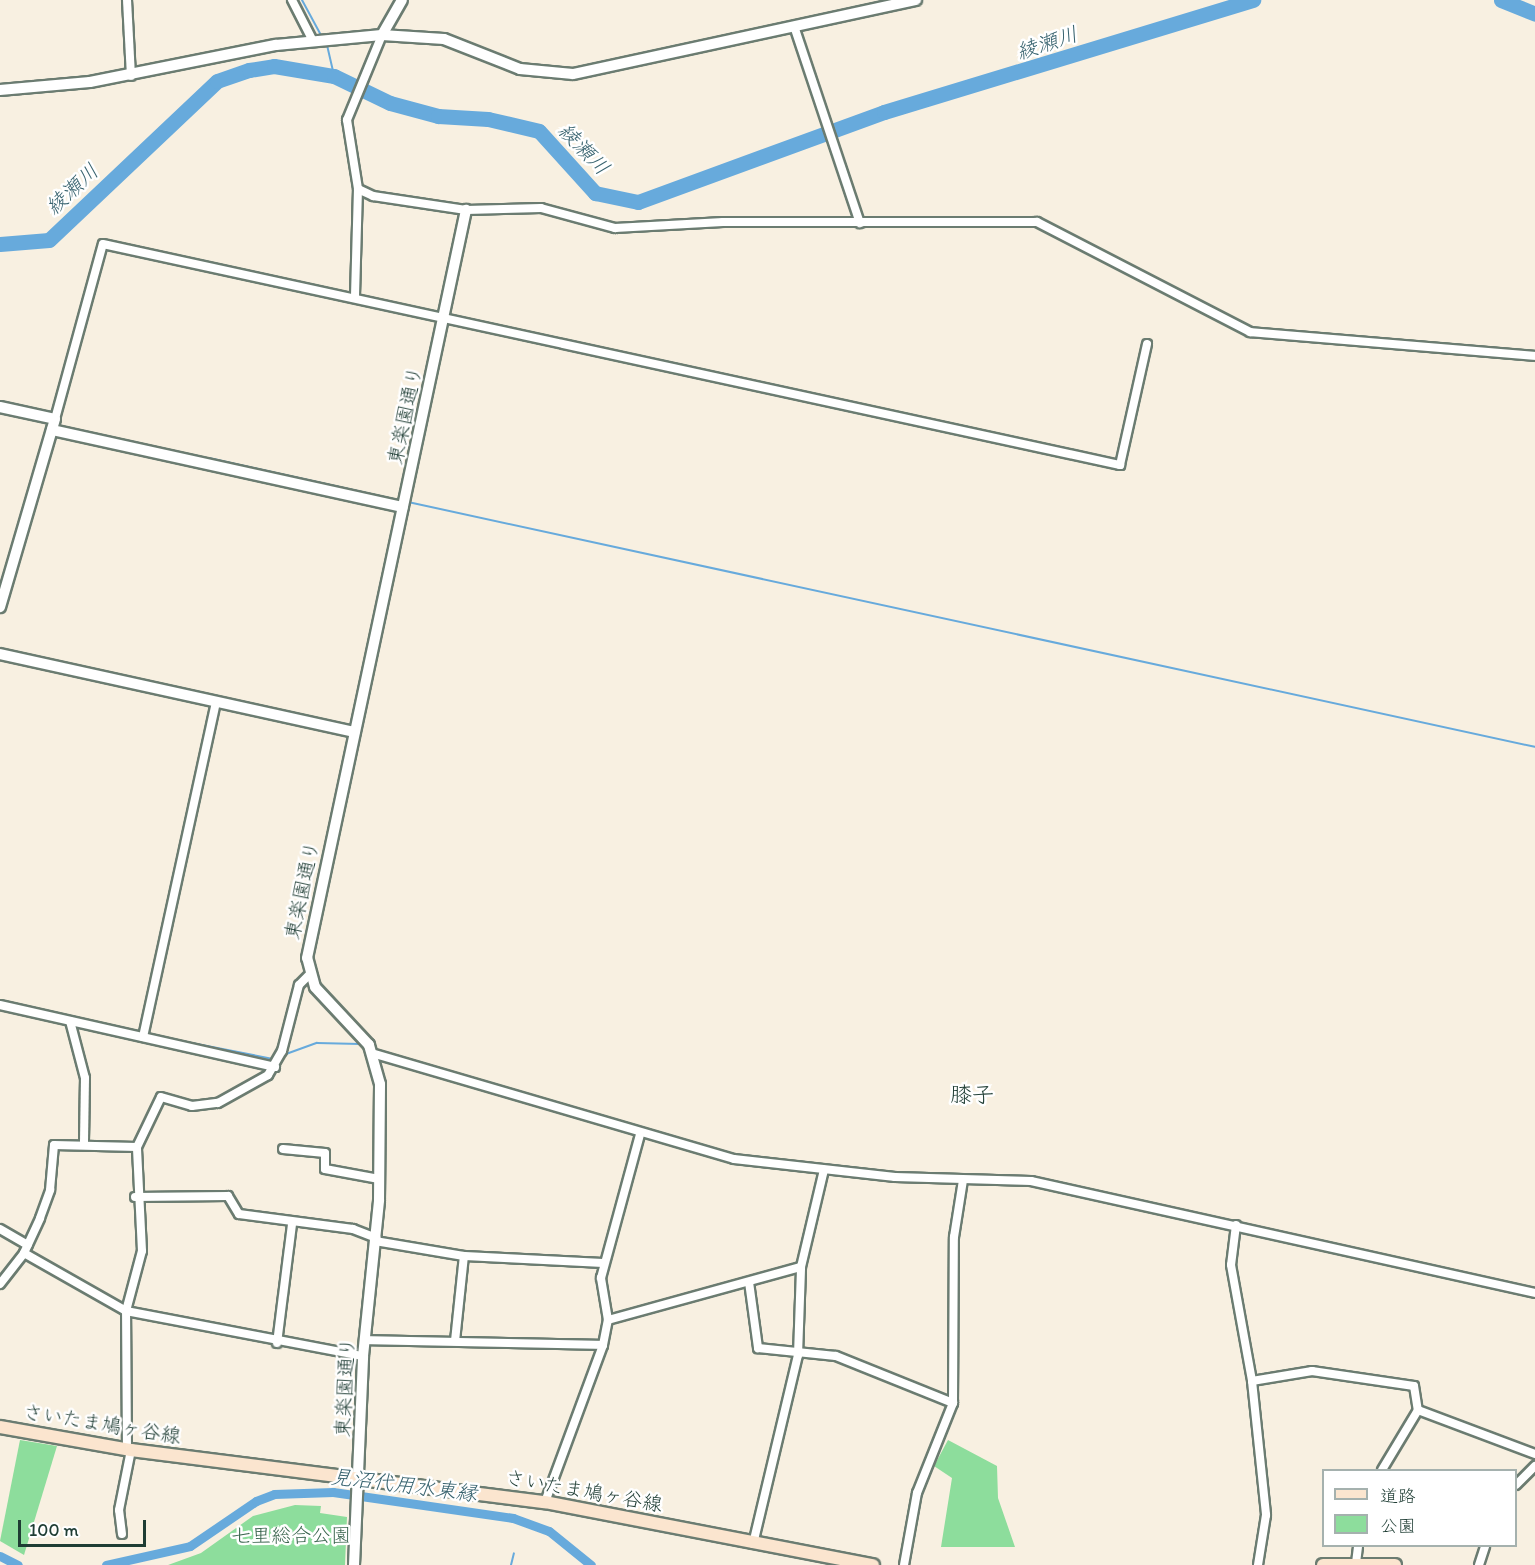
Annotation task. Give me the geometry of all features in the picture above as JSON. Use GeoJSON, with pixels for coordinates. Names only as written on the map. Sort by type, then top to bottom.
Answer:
{"type":"FeatureCollection","features":[{"type":"Feature","properties":{"kind":"main road","name":"さいたま鳩ヶ谷線"},"geometry":{"type":"LineString","coordinates":[[0,1427],[129,1449],[358,1480],[545,1502],[753,1544],[873,1565]]}},
{"type":"Feature","properties":{"kind":"main road"},"geometry":{"type":"LineString","coordinates":[[1323,1565],[1356,1563],[1395,1565]]}},
{"type":"Feature","properties":{"kind":"street"},"geometry":{"type":"LineString","coordinates":[[127,0],[131,76]]}},
{"type":"Feature","properties":{"kind":"street"},"geometry":{"type":"LineString","coordinates":[[292,0],[315,40]]}},
{"type":"Feature","properties":{"kind":"street"},"geometry":{"type":"LineString","coordinates":[[355,296],[358,189],[347,120],[351,105],[382,35],[402,0]]}},
{"type":"Feature","properties":{"kind":"street"},"geometry":{"type":"LineString","coordinates":[[0,90],[131,76],[315,40],[382,35],[444,39],[520,69],[573,74],[916,0]]}},
{"type":"Feature","properties":{"kind":"street"},"geometry":{"type":"LineString","coordinates":[[794,26],[832,154],[860,224]]}},
{"type":"Feature","properties":{"kind":"street"},"geometry":{"type":"LineString","coordinates":[[358,189],[373,196],[466,210],[541,208],[615,228],[1037,222],[1250,332],[1535,356]]}},
{"type":"Feature","properties":{"kind":"street","name":"東楽園通り"},"geometry":{"type":"LineString","coordinates":[[309,975],[309,934],[355,732],[466,210]]}},
{"type":"Feature","properties":{"kind":"street"},"geometry":{"type":"LineString","coordinates":[[0,607],[54,424],[103,244],[355,296],[444,318],[1120,465],[1147,344]]}},
{"type":"Feature","properties":{"kind":"street"},"geometry":{"type":"LineString","coordinates":[[0,407],[54,424],[403,507]]}},
{"type":"Feature","properties":{"kind":"street"},"geometry":{"type":"LineString","coordinates":[[0,654],[355,732]]}},
{"type":"Feature","properties":{"kind":"street"},"geometry":{"type":"LineString","coordinates":[[143,1037],[216,702]]}},
{"type":"Feature","properties":{"kind":"street"},"geometry":{"type":"LineString","coordinates":[[122,1534],[119,1510],[129,1449],[126,1311],[142,1251],[135,1197],[137,1147],[161,1097],[192,1107],[218,1103],[247,1092],[275,1067],[299,985],[309,975],[375,1054],[640,1134],[734,1159],[824,1170],[963,1180],[1031,1181],[1535,1293]]}},
{"type":"Feature","properties":{"kind":"street"},"geometry":{"type":"LineString","coordinates":[[0,1005],[275,1067]]}},
{"type":"Feature","properties":{"kind":"street"},"geometry":{"type":"LineString","coordinates":[[70,1021],[85,1078],[84,1142]]}},
{"type":"Feature","properties":{"kind":"street","name":"東楽園通り"},"geometry":{"type":"LineString","coordinates":[[354,1565],[364,1340],[379,1179],[380,1084],[375,1054]]}},
{"type":"Feature","properties":{"kind":"street"},"geometry":{"type":"LineString","coordinates":[[545,1502],[603,1345],[608,1320],[602,1300],[604,1263],[640,1134]]}},
{"type":"Feature","properties":{"kind":"street"},"geometry":{"type":"LineString","coordinates":[[0,1284],[26,1249],[50,1190],[54,1145],[84,1142],[137,1147]]}},
{"type":"Feature","properties":{"kind":"street"},"geometry":{"type":"LineString","coordinates":[[283,1149],[325,1153],[325,1169],[379,1179]]}},
{"type":"Feature","properties":{"kind":"street"},"geometry":{"type":"LineString","coordinates":[[753,1544],[798,1355],[801,1267],[824,1170]]}},
{"type":"Feature","properties":{"kind":"street"},"geometry":{"type":"LineString","coordinates":[[904,1565],[917,1492],[953,1403],[954,1237],[963,1180]]}},
{"type":"Feature","properties":{"kind":"street"},"geometry":{"type":"LineString","coordinates":[[135,1197],[228,1196],[239,1214],[292,1224],[342,1227],[375,1240],[464,1256],[604,1263]]}},
{"type":"Feature","properties":{"kind":"street"},"geometry":{"type":"LineString","coordinates":[[277,1343],[292,1224]]}},
{"type":"Feature","properties":{"kind":"street"},"geometry":{"type":"LineString","coordinates":[[1236,1225],[1231,1265],[1252,1381],[1266,1515],[1258,1565]]}},
{"type":"Feature","properties":{"kind":"street"},"geometry":{"type":"LineString","coordinates":[[0,1229],[26,1249],[126,1311],[277,1343],[363,1356]]}},
{"type":"Feature","properties":{"kind":"street"},"geometry":{"type":"LineString","coordinates":[[455,1341],[464,1256]]}},
{"type":"Feature","properties":{"kind":"street"},"geometry":{"type":"LineString","coordinates":[[608,1320],[801,1267]]}},
{"type":"Feature","properties":{"kind":"street"},"geometry":{"type":"LineString","coordinates":[[748,1282],[759,1348],[798,1355],[836,1356],[953,1403]]}},
{"type":"Feature","properties":{"kind":"street"},"geometry":{"type":"LineString","coordinates":[[364,1340],[603,1345]]}},
{"type":"Feature","properties":{"kind":"street"},"geometry":{"type":"LineString","coordinates":[[1252,1381],[1312,1371],[1390,1379],[1418,1389],[1418,1410],[1383,1469]]}},
{"type":"Feature","properties":{"kind":"street"},"geometry":{"type":"LineString","coordinates":[[1418,1410],[1535,1454]]}},
{"type":"Feature","properties":{"kind":"street"},"geometry":{"type":"LineString","coordinates":[[1517,1483],[1535,1466]]}},
{"type":"Feature","properties":{"kind":"street"},"geometry":{"type":"LineString","coordinates":[[1527,1475],[1535,1481]]}},
{"type":"Feature","properties":{"kind":"street"},"geometry":{"type":"LineString","coordinates":[[1356,1563],[1358,1547]]}},
{"type":"Feature","properties":{"kind":"street"},"geometry":{"type":"LineString","coordinates":[[1479,1565],[1484,1547]]}},
{"type":"Feature","properties":{"kind":"green space"},"geometry":{"type":"Polygon","coordinates":[[[20,1440],[57,1446],[24,1555],[0,1541],[20,1440]]]}},
{"type":"Feature","properties":{"kind":"green space"},"geometry":{"type":"Polygon","coordinates":[[[948,1440],[997,1466],[998,1498],[1015,1547],[941,1547],[952,1478],[934,1466],[948,1440]]]}},
{"type":"Feature","properties":{"kind":"green space","name":"七里総合公園"},"geometry":{"type":"Polygon","coordinates":[[[295,1505],[321,1506],[320,1513],[347,1517],[345,1565],[168,1565],[201,1553],[253,1516],[295,1505]]]}},
{"type":"Feature","properties":{"kind":"waterway"},"geometry":{"type":"LineString","coordinates":[[302,0],[322,37]]}},
{"type":"Feature","properties":{"kind":"waterway","name":"綾瀬川"},"geometry":{"type":"LineString","coordinates":[[0,244],[49,240],[217,81],[249,70],[274,66],[334,76],[390,103],[438,116],[488,119],[539,131],[595,193],[638,202],[884,112],[1253,0]]}},
{"type":"Feature","properties":{"kind":"waterway","name":"綾瀬川"},"geometry":{"type":"LineString","coordinates":[[1501,0],[1535,14]]}},
{"type":"Feature","properties":{"kind":"waterway"},"geometry":{"type":"LineString","coordinates":[[327,45],[334,76]]}},
{"type":"Feature","properties":{"kind":"waterway"},"geometry":{"type":"LineString","coordinates":[[209,458],[399,500]]}},
{"type":"Feature","properties":{"kind":"waterway"},"geometry":{"type":"LineString","coordinates":[[408,502],[1535,747]]}},
{"type":"Feature","properties":{"kind":"waterway"},"geometry":{"type":"LineString","coordinates":[[161,1037],[273,1059]]}},
{"type":"Feature","properties":{"kind":"waterway"},"geometry":{"type":"LineString","coordinates":[[286,1054],[317,1043],[360,1044]]}},
{"type":"Feature","properties":{"kind":"waterway","name":"見沼代用水東縁"},"geometry":{"type":"LineString","coordinates":[[106,1565],[190,1546],[256,1501],[274,1494],[333,1492],[513,1518],[549,1531],[591,1565]]}},
{"type":"Feature","properties":{"kind":"waterway"},"geometry":{"type":"LineString","coordinates":[[511,1565],[514,1553]]}},
{"type":"Feature","properties":{"kind":"waterway","name":"見沼代用水東縁"},"geometry":{"type":"LineString","coordinates":[[0,1556],[18,1565]]}},
{"type":"Feature","properties":{"kind":"district","name":"膝子"},"geometry":{"type":"Point","coordinates":[972,1095]}}]}
